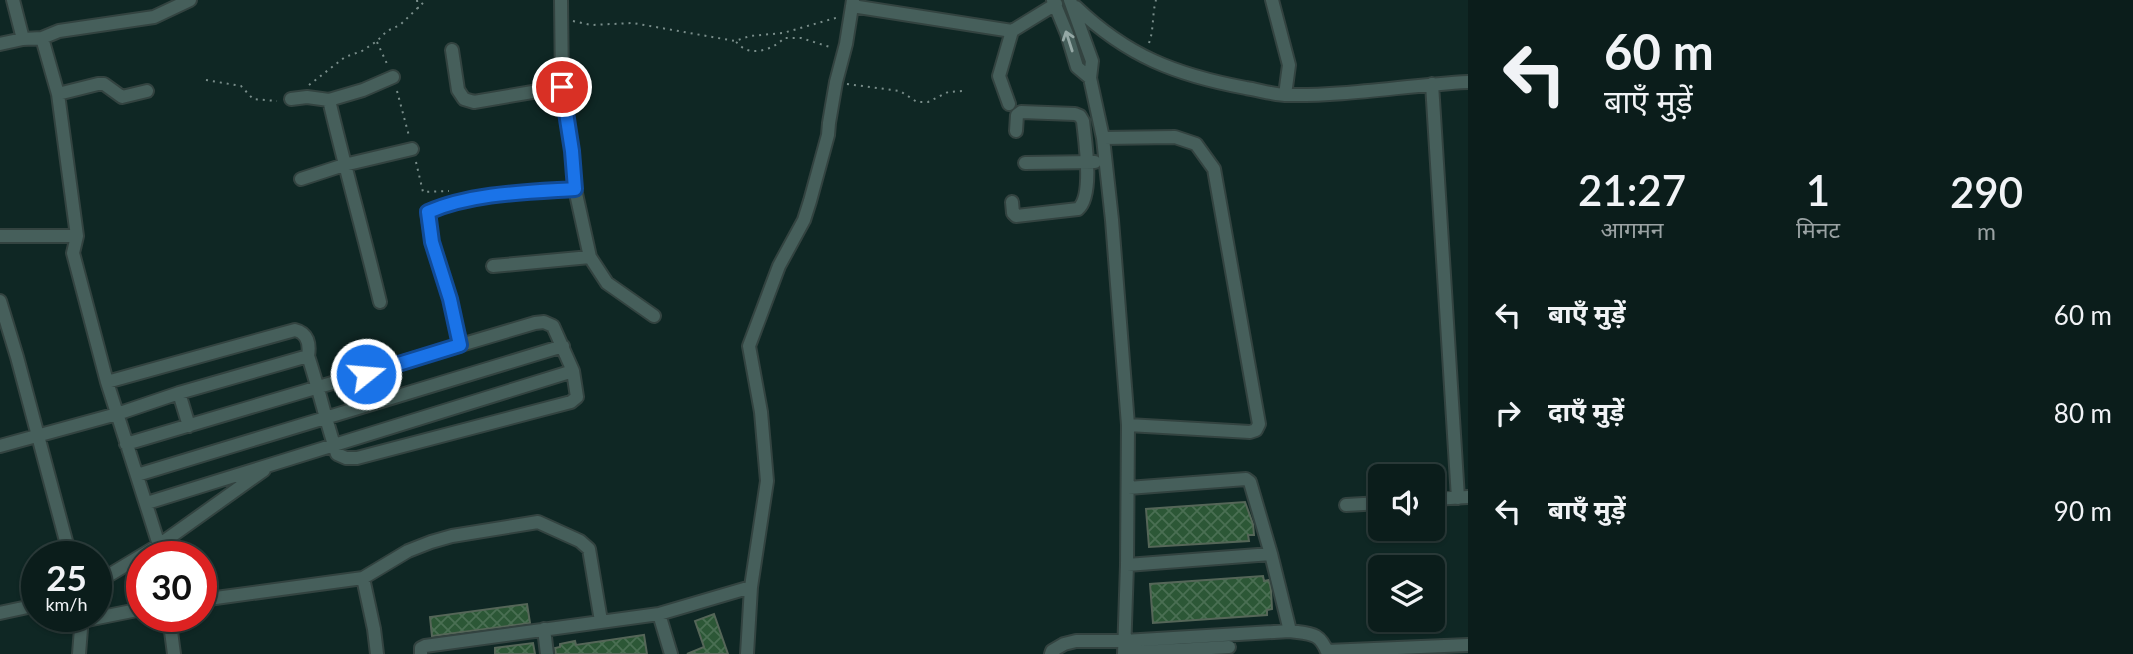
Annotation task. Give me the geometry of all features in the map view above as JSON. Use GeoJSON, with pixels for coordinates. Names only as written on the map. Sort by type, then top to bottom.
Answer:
{"type":"FeatureCollection","features":[{"type":"Feature","properties":{"kind":"street"},"geometry":{"type":"LineString","coordinates":[[13,0],[23,38]]}},
{"type":"Feature","properties":{"kind":"street"},"geometry":{"type":"LineString","coordinates":[[0,44],[23,38],[42,38],[60,31],[154,17],[190,0]]}},
{"type":"Feature","properties":{"kind":"street"},"geometry":{"type":"LineString","coordinates":[[561,0],[562,87],[575,189],[590,257],[607,283],[654,316]]}},
{"type":"Feature","properties":{"kind":"street"},"geometry":{"type":"LineString","coordinates":[[1272,0],[1289,65],[1285,95]]}},
{"type":"Feature","properties":{"kind":"street"},"geometry":{"type":"LineString","coordinates":[[1009,104],[999,76],[1012,31],[1055,2],[1077,67],[1090,78]]}},
{"type":"Feature","properties":{"kind":"street"},"geometry":{"type":"LineString","coordinates":[[1072,2],[1107,35],[1144,58],[1217,83],[1285,95],[1374,91],[1468,82]]}},
{"type":"Feature","properties":{"kind":"street"},"geometry":{"type":"LineString","coordinates":[[1072,2],[1092,61],[1090,78],[1103,138],[1112,220],[1128,425],[1124,649]]}},
{"type":"Feature","properties":{"kind":"street"},"geometry":{"type":"LineString","coordinates":[[747,654],[751,587],[767,481],[761,412],[749,346],[779,266],[804,220],[810,201],[828,135],[852,7],[1012,31]]}},
{"type":"Feature","properties":{"kind":"street"},"geometry":{"type":"LineString","coordinates":[[42,38],[58,94],[77,236],[73,253],[107,382],[158,541]]}},
{"type":"Feature","properties":{"kind":"street"},"geometry":{"type":"LineString","coordinates":[[452,50],[458,90],[464,99],[474,102],[562,87]]}},
{"type":"Feature","properties":{"kind":"street"},"geometry":{"type":"LineString","coordinates":[[291,99],[307,97],[329,100],[393,77]]}},
{"type":"Feature","properties":{"kind":"street"},"geometry":{"type":"LineString","coordinates":[[58,94],[97,84],[104,84],[122,97],[147,91]]}},
{"type":"Feature","properties":{"kind":"street"},"geometry":{"type":"LineString","coordinates":[[1432,84],[1463,498],[1445,499]]}},
{"type":"Feature","properties":{"kind":"street"},"geometry":{"type":"LineString","coordinates":[[329,100],[380,302]]}},
{"type":"Feature","properties":{"kind":"street"},"geometry":{"type":"LineString","coordinates":[[1012,202],[1016,216],[1078,209],[1083,205],[1087,162],[1083,121],[1080,116],[1021,112],[1017,116],[1016,131]]}},
{"type":"Feature","properties":{"kind":"street"},"geometry":{"type":"LineString","coordinates":[[1103,138],[1175,137],[1196,144],[1214,169],[1259,424],[1256,430],[1250,432],[1128,425]]}},
{"type":"Feature","properties":{"kind":"street"},"geometry":{"type":"LineString","coordinates":[[301,179],[344,165],[412,149]]}},
{"type":"Feature","properties":{"kind":"street"},"geometry":{"type":"LineString","coordinates":[[1025,163],[1106,161]]}},
{"type":"Feature","properties":{"kind":"street"},"geometry":{"type":"LineString","coordinates":[[460,345],[450,299],[432,242],[428,212],[458,202],[522,192],[575,189]]}},
{"type":"Feature","properties":{"kind":"street"},"geometry":{"type":"LineString","coordinates":[[0,236],[77,236]]}},
{"type":"Feature","properties":{"kind":"street"},"geometry":{"type":"LineString","coordinates":[[493,266],[590,257]]}},
{"type":"Feature","properties":{"kind":"street"},"geometry":{"type":"LineString","coordinates":[[0,301],[66,541]]}},
{"type":"Feature","properties":{"kind":"street"},"geometry":{"type":"LineString","coordinates":[[107,382],[299,330],[307,339],[308,356],[318,388],[337,454],[346,458],[357,458],[571,402],[577,397],[573,370],[563,346],[553,326],[544,322],[535,323],[318,388],[126,444]]}},
{"type":"Feature","properties":{"kind":"street"},"geometry":{"type":"LineString","coordinates":[[137,475],[563,346]]}},
{"type":"Feature","properties":{"kind":"street"},"geometry":{"type":"LineString","coordinates":[[0,446],[117,414],[308,356]]}},
{"type":"Feature","properties":{"kind":"street"},"geometry":{"type":"LineString","coordinates":[[147,503],[573,370]]}},
{"type":"Feature","properties":{"kind":"street"},"geometry":{"type":"LineString","coordinates":[[179,393],[189,426]]}},
{"type":"Feature","properties":{"kind":"street"},"geometry":{"type":"LineString","coordinates":[[165,541],[274,463]]}},
{"type":"Feature","properties":{"kind":"street"},"geometry":{"type":"LineString","coordinates":[[1128,488],[1246,479],[1252,485],[1290,631]]}},
{"type":"Feature","properties":{"kind":"street"},"geometry":{"type":"LineString","coordinates":[[1346,505],[1368,504]]}},
{"type":"Feature","properties":{"kind":"street"},"geometry":{"type":"LineString","coordinates":[[217,598],[363,578],[408,551],[431,542],[538,522],[580,541],[589,550],[601,621]]}},
{"type":"Feature","properties":{"kind":"street"},"geometry":{"type":"LineString","coordinates":[[1127,565],[1271,554]]}},
{"type":"Feature","properties":{"kind":"street"},"geometry":{"type":"LineString","coordinates":[[363,578],[377,654]]}},
{"type":"Feature","properties":{"kind":"street"},"geometry":{"type":"LineString","coordinates":[[421,654],[421,648],[425,646],[659,614],[751,587]]}},
{"type":"Feature","properties":{"kind":"street"},"geometry":{"type":"LineString","coordinates":[[0,613],[21,608]]}},
{"type":"Feature","properties":{"kind":"street"},"geometry":{"type":"LineString","coordinates":[[659,614],[671,654]]}},
{"type":"Feature","properties":{"kind":"street"},"geometry":{"type":"LineString","coordinates":[[544,629],[547,654]]}},
{"type":"Feature","properties":{"kind":"street"},"geometry":{"type":"LineString","coordinates":[[1051,654],[1064,644],[1076,640],[1124,649],[1229,646],[1290,631],[1317,636],[1328,653],[1468,645]]}},
{"type":"Feature","properties":{"kind":"street"},"geometry":{"type":"LineString","coordinates":[[79,654],[81,632]]}},
{"type":"Feature","properties":{"kind":"street"},"geometry":{"type":"LineString","coordinates":[[171,632],[174,654]]}},
{"type":"Feature","properties":{"kind":"path"},"geometry":{"type":"LineString","coordinates":[[416,0],[418,10]]}},
{"type":"Feature","properties":{"kind":"path"},"geometry":{"type":"LineString","coordinates":[[206,80],[241,86],[253,99],[291,99],[345,57],[362,51],[387,31],[400,25],[426,0]]}},
{"type":"Feature","properties":{"kind":"path"},"geometry":{"type":"LineString","coordinates":[[1144,58],[1152,36],[1152,12],[1156,0]]}},
{"type":"Feature","properties":{"kind":"path"},"geometry":{"type":"LineString","coordinates":[[561,18],[590,25],[633,23],[735,41],[750,36],[783,33],[852,7]]}},
{"type":"Feature","properties":{"kind":"path"},"geometry":{"type":"LineString","coordinates":[[735,41],[746,50],[759,51],[778,46],[784,38],[801,37],[844,53]]}},
{"type":"Feature","properties":{"kind":"path"},"geometry":{"type":"LineString","coordinates":[[377,41],[393,77],[423,192],[453,192],[458,202]]}},
{"type":"Feature","properties":{"kind":"path"},"geometry":{"type":"LineString","coordinates":[[836,82],[900,91],[917,102],[928,102],[948,92],[962,91]]}},
{"type":"Feature","properties":{"kind":"building"},"geometry":{"type":"Polygon","coordinates":[[[1245,502],[1253,524],[1254,535],[1248,535],[1249,541],[1149,547],[1146,509],[1245,502]]]}},
{"type":"Feature","properties":{"kind":"building"},"geometry":{"type":"Polygon","coordinates":[[[1263,576],[1264,581],[1269,580],[1271,590],[1272,609],[1267,610],[1267,615],[1153,623],[1150,584],[1263,576]]]}},
{"type":"Feature","properties":{"kind":"building"},"geometry":{"type":"Polygon","coordinates":[[[527,604],[530,623],[432,636],[430,617],[527,604]]]}},
{"type":"Feature","properties":{"kind":"building"},"geometry":{"type":"Polygon","coordinates":[[[714,614],[728,654],[687,654],[704,647],[695,621],[714,614]]]}},
{"type":"Feature","properties":{"kind":"building"},"geometry":{"type":"Polygon","coordinates":[[[644,635],[647,654],[556,654],[555,648],[560,647],[560,644],[575,641],[576,645],[644,635]]]}},
{"type":"Feature","properties":{"kind":"building"},"geometry":{"type":"Polygon","coordinates":[[[533,643],[535,654],[495,654],[495,648],[533,643]]]}},
{"type":"Feature","properties":{"kind":"route"},"geometry":{"type":"LineString","coordinates":[[366,374],[460,345],[450,299],[432,242],[428,212],[458,202],[501,195],[575,189],[562,87]]}}]}
